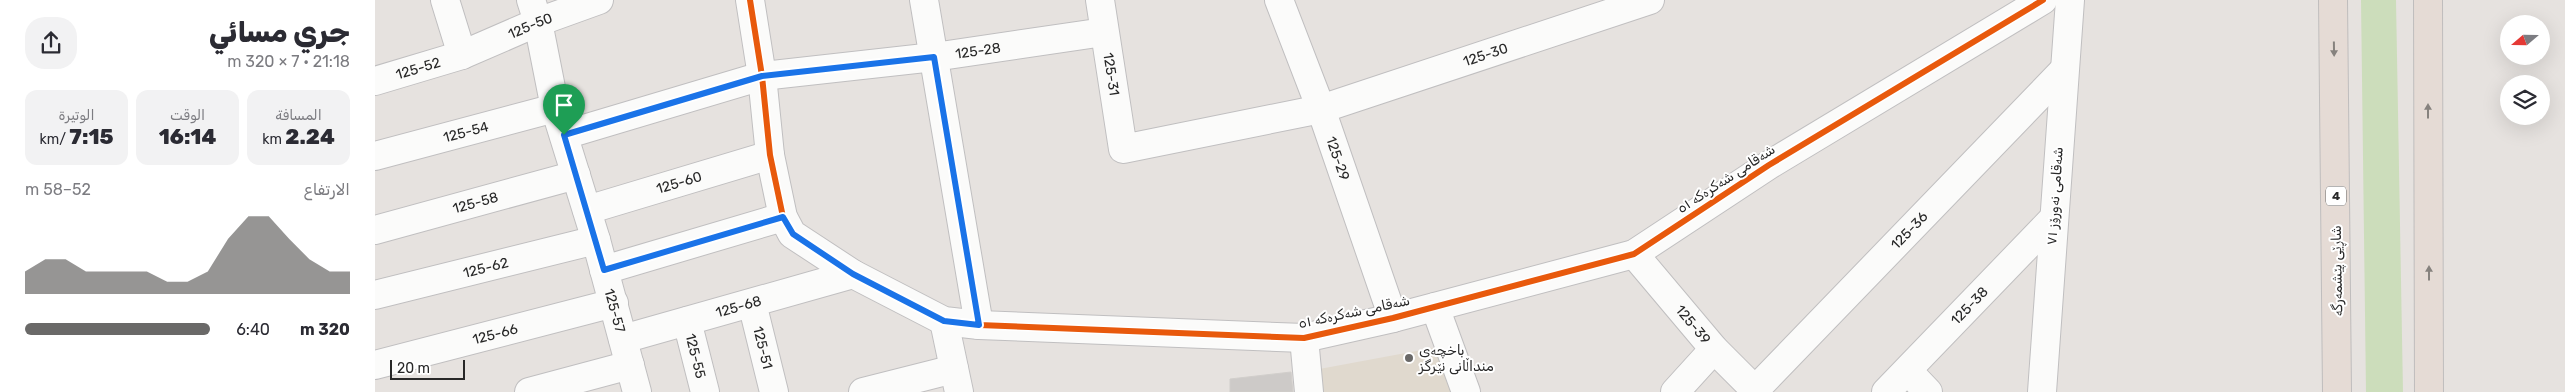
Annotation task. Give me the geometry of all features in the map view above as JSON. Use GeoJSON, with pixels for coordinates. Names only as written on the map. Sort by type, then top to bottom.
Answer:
{"type":"FeatureCollection","features":[{"type":"Feature","properties":{"kind":"highway","name":"شاڕێی پێشمەرگە"},"geometry":{"type":"LineString","coordinates":[[2333,0],[2337,392]]}},
{"type":"Feature","properties":{"kind":"highway"},"geometry":{"type":"LineString","coordinates":[[2428,0],[2429,392]]}},
{"type":"Feature","properties":{"kind":"highway"},"geometry":{"type":"LineString","coordinates":[[2327,392],[2337,308]]}},
{"type":"Feature","properties":{"kind":"highway"},"geometry":{"type":"LineString","coordinates":[[2429,309],[2443,392]]}},
{"type":"Feature","properties":{"kind":"street"},"geometry":{"type":"LineString","coordinates":[[445,0],[462,55]]}},
{"type":"Feature","properties":{"kind":"street","name":"125-50"},"geometry":{"type":"LineString","coordinates":[[462,55],[535,11],[599,0]]}},
{"type":"Feature","properties":{"kind":"street","name":"شەقامی شەکرەکە ٥١"},"geometry":{"type":"LineString","coordinates":[[750,0],[762,76],[770,155],[783,217],[793,234],[853,274],[944,321],[979,325],[1304,338],[1393,318],[1634,254],[1769,165],[2043,0]]}},
{"type":"Feature","properties":{"kind":"street"},"geometry":{"type":"LineString","coordinates":[[925,0],[979,325]]}},
{"type":"Feature","properties":{"kind":"street","name":"125-31"},"geometry":{"type":"LineString","coordinates":[[1099,0],[1123,149]]}},
{"type":"Feature","properties":{"kind":"street","name":"125-29"},"geometry":{"type":"LineString","coordinates":[[1279,0],[1321,109],[1393,318]]}},
{"type":"Feature","properties":{"kind":"street","name":"125-30"},"geometry":{"type":"LineString","coordinates":[[1123,149],[1321,109],[1650,0]]}},
{"type":"Feature","properties":{"kind":"street","name":"شەقامی نەورۆز ٧١"},"geometry":{"type":"LineString","coordinates":[[2042,392],[2064,70],[2071,0]]}},
{"type":"Feature","properties":{"kind":"street","name":"125-57"},"geometry":{"type":"LineString","coordinates":[[535,11],[555,108],[596,240],[637,392]]}},
{"type":"Feature","properties":{"kind":"street","name":"125-28"},"geometry":{"type":"LineString","coordinates":[[564,135],[762,76],[934,57],[1104,32]]}},
{"type":"Feature","properties":{"kind":"street","name":"125-52"},"geometry":{"type":"LineString","coordinates":[[375,81],[462,55]]}},
{"type":"Feature","properties":{"kind":"street","name":"125-36"},"geometry":{"type":"LineString","coordinates":[[1756,391],[2064,70]]}},
{"type":"Feature","properties":{"kind":"street","name":"125-54"},"geometry":{"type":"LineString","coordinates":[[375,156],[555,108]]}},
{"type":"Feature","properties":{"kind":"street","name":"125-60"},"geometry":{"type":"LineString","coordinates":[[587,210],[770,155]]}},
{"type":"Feature","properties":{"kind":"street","name":"125-58"},"geometry":{"type":"LineString","coordinates":[[375,230],[576,175]]}},
{"type":"Feature","properties":{"kind":"street"},"geometry":{"type":"LineString","coordinates":[[604,270],[783,217]]}},
{"type":"Feature","properties":{"kind":"street","name":"125-38"},"geometry":{"type":"LineString","coordinates":[[1886,392],[2053,219]]}},
{"type":"Feature","properties":{"kind":"street","name":"125-62"},"geometry":{"type":"LineString","coordinates":[[375,294],[596,240]]}},
{"type":"Feature","properties":{"kind":"street","name":"125-39"},"geometry":{"type":"LineString","coordinates":[[1634,254],[1714,349],[1756,391]]}},
{"type":"Feature","properties":{"kind":"street","name":"125-68"},"geometry":{"type":"LineString","coordinates":[[623,339],[853,274]]}},
{"type":"Feature","properties":{"kind":"street","name":"125-66"},"geometry":{"type":"LineString","coordinates":[[375,365],[614,303]]}},
{"type":"Feature","properties":{"kind":"street","name":"125-51"},"geometry":{"type":"LineString","coordinates":[[752,304],[774,392]]}},
{"type":"Feature","properties":{"kind":"street"},"geometry":{"type":"LineString","coordinates":[[1435,307],[1467,392]]}},
{"type":"Feature","properties":{"kind":"street","name":"125-55"},"geometry":{"type":"LineString","coordinates":[[687,321],[705,392]]}},
{"type":"Feature","properties":{"kind":"street"},"geometry":{"type":"LineString","coordinates":[[863,392],[957,380],[944,321]]}},
{"type":"Feature","properties":{"kind":"street"},"geometry":{"type":"LineString","coordinates":[[1304,338],[1309,392]]}},
{"type":"Feature","properties":{"kind":"street"},"geometry":{"type":"LineString","coordinates":[[1675,392],[1714,349]]}},
{"type":"Feature","properties":{"kind":"street"},"geometry":{"type":"LineString","coordinates":[[529,392],[566,387],[630,365]]}},
{"type":"Feature","properties":{"kind":"street"},"geometry":{"type":"LineString","coordinates":[[1908,371],[1928,392]]}},
{"type":"Feature","properties":{"kind":"shaded area","name":"باخچەی منداڵانی نێرگز"},"geometry":{"type":"Polygon","coordinates":[[[1438,347],[1455,392],[1316,392],[1314,370],[1438,347]]]}},
{"type":"Feature","properties":{"kind":"green space"},"geometry":{"type":"Polygon","coordinates":[[[2361,0],[2396,0],[2403,392],[2366,392],[2361,0]]]}},
{"type":"Feature","properties":{"kind":"building"},"geometry":{"type":"Polygon","coordinates":[[[1291,372],[1293,392],[1230,392],[1230,379],[1291,372]]]}},
{"type":"Feature","properties":{"kind":"cycle path"},"geometry":{"type":"LineString","coordinates":[[750,0],[762,76],[770,155],[783,217],[792,234],[853,274],[944,321],[979,325],[1304,338],[1393,318],[1634,254],[1769,165],[2043,0]]}},
{"type":"Feature","properties":{"kind":"place","name":"باخچەی منداڵانی نێرگز"},"geometry":{"type":"Point","coordinates":[1409,358]}},
{"type":"Feature","properties":{"kind":"route"},"geometry":{"type":"LineString","coordinates":[[934,57],[979,325],[944,321],[853,274],[793,234],[783,217],[604,270],[564,135],[762,76],[934,57]]}}]}
